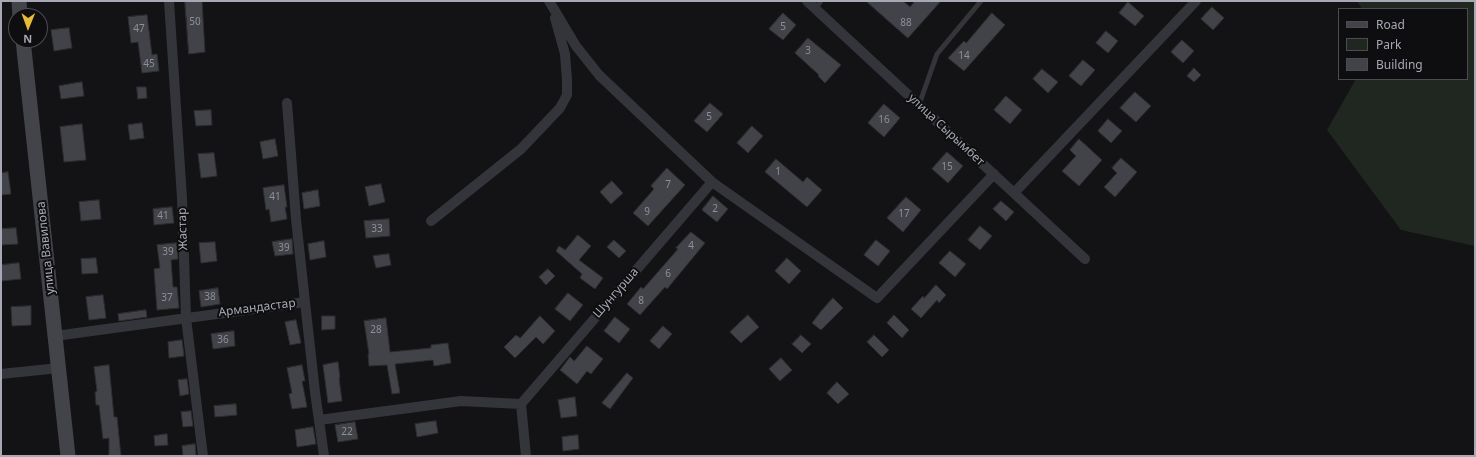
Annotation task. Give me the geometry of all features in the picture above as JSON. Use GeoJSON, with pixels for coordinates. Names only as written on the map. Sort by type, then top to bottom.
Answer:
{"type":"FeatureCollection","features":[{"type":"Feature","properties":{"kind":"street","name":"Жастар"},"geometry":{"type":"LineString","coordinates":[[169,1],[182,198],[186,318],[204,456]]}},
{"type":"Feature","properties":{"kind":"street","name":"улица Сырымбет"},"geometry":{"type":"LineString","coordinates":[[807,1],[818,5],[919,105],[1085,259]]}},
{"type":"Feature","properties":{"kind":"street"},"geometry":{"type":"LineString","coordinates":[[1014,193],[1196,1]]}},
{"type":"Feature","properties":{"kind":"street"},"geometry":{"type":"LineString","coordinates":[[550,4],[576,46],[599,75],[712,182],[876,298],[994,174]]}},
{"type":"Feature","properties":{"kind":"street"},"geometry":{"type":"LineString","coordinates":[[431,221],[521,149],[560,108],[567,95],[565,54],[550,4]]}},
{"type":"Feature","properties":{"kind":"street","name":"улица Вавилова"},"geometry":{"type":"LineString","coordinates":[[24,48],[68,456]]}},
{"type":"Feature","properties":{"kind":"street"},"geometry":{"type":"LineString","coordinates":[[288,103],[296,219],[305,302]]}},
{"type":"Feature","properties":{"kind":"street","name":"Шунгурша"},"geometry":{"type":"LineString","coordinates":[[521,404],[712,182]]}},
{"type":"Feature","properties":{"kind":"street","name":"Армандастар"},"geometry":{"type":"LineString","coordinates":[[55,336],[305,302],[324,456]]}},
{"type":"Feature","properties":{"kind":"street"},"geometry":{"type":"LineString","coordinates":[[1,374],[59,368]]}},
{"type":"Feature","properties":{"kind":"street"},"geometry":{"type":"LineString","coordinates":[[319,420],[461,401],[521,404],[526,456]]}},
{"type":"Feature","properties":{"kind":"lane"},"geometry":{"type":"LineString","coordinates":[[919,105],[937,54],[981,1]]}},
{"type":"Feature","properties":{"kind":"green space"},"geometry":{"type":"Polygon","coordinates":[[[1357,1],[1475,1],[1475,246],[1401,230],[1327,130],[1355,80],[1468,80],[1468,8],[1361,8],[1357,1]]]}},
{"type":"Feature","properties":{"kind":"building"},"geometry":{"type":"Polygon","coordinates":[[[185,1],[202,1],[205,52],[189,54],[185,1]]]}},
{"type":"Feature","properties":{"kind":"building"},"geometry":{"type":"Polygon","coordinates":[[[866,1],[903,1],[910,7],[915,1],[941,1],[908,38],[866,1]]]}},
{"type":"Feature","properties":{"kind":"building"},"geometry":{"type":"Polygon","coordinates":[[[1128,2],[1144,16],[1135,26],[1119,13],[1128,2]]]}},
{"type":"Feature","properties":{"kind":"building"},"geometry":{"type":"Polygon","coordinates":[[[1212,7],[1224,18],[1213,30],[1201,19],[1212,7]]]}},
{"type":"Feature","properties":{"kind":"building"},"geometry":{"type":"Polygon","coordinates":[[[783,13],[796,25],[783,40],[769,29],[783,13]]]}},
{"type":"Feature","properties":{"kind":"building"},"geometry":{"type":"Polygon","coordinates":[[[992,13],[1005,25],[964,71],[948,58],[964,41],[966,43],[992,13]]]}},
{"type":"Feature","properties":{"kind":"building"},"geometry":{"type":"Polygon","coordinates":[[[147,15],[152,55],[157,54],[159,71],[142,73],[138,42],[131,43],[128,17],[147,15]]]}},
{"type":"Feature","properties":{"kind":"building"},"geometry":{"type":"Polygon","coordinates":[[[69,28],[72,48],[54,51],[51,30],[69,28]]]}},
{"type":"Feature","properties":{"kind":"building"},"geometry":{"type":"Polygon","coordinates":[[[1106,31],[1118,41],[1108,53],[1096,43],[1106,31]]]}},
{"type":"Feature","properties":{"kind":"building"},"geometry":{"type":"Polygon","coordinates":[[[808,38],[841,65],[825,83],[818,76],[819,75],[795,53],[808,38]]]}},
{"type":"Feature","properties":{"kind":"building"},"geometry":{"type":"Polygon","coordinates":[[[1182,40],[1194,51],[1183,63],[1171,52],[1182,40]]]}},
{"type":"Feature","properties":{"kind":"building"},"geometry":{"type":"Polygon","coordinates":[[[1083,60],[1095,70],[1081,86],[1069,76],[1083,60]]]}},
{"type":"Feature","properties":{"kind":"building"},"geometry":{"type":"Polygon","coordinates":[[[1194,68],[1201,75],[1194,82],[1187,76],[1194,68]]]}},
{"type":"Feature","properties":{"kind":"building"},"geometry":{"type":"Polygon","coordinates":[[[1042,69],[1058,82],[1048,93],[1033,79],[1042,69]]]}},
{"type":"Feature","properties":{"kind":"building"},"geometry":{"type":"Polygon","coordinates":[[[82,82],[84,96],[61,99],[59,86],[82,82]]]}},
{"type":"Feature","properties":{"kind":"building"},"geometry":{"type":"Polygon","coordinates":[[[137,87],[146,87],[147,98],[138,99],[137,87]]]}},
{"type":"Feature","properties":{"kind":"building"},"geometry":{"type":"Polygon","coordinates":[[[1135,92],[1151,106],[1136,122],[1120,108],[1135,92]]]}},
{"type":"Feature","properties":{"kind":"building"},"geometry":{"type":"Polygon","coordinates":[[[1006,96],[1022,110],[1010,124],[994,110],[1006,96]]]}},
{"type":"Feature","properties":{"kind":"building"},"geometry":{"type":"Polygon","coordinates":[[[710,103],[723,114],[707,132],[694,121],[710,103]]]}},
{"type":"Feature","properties":{"kind":"building"},"geometry":{"type":"Polygon","coordinates":[[[884,104],[900,118],[884,137],[868,123],[884,104]]]}},
{"type":"Feature","properties":{"kind":"building"},"geometry":{"type":"Polygon","coordinates":[[[211,110],[212,125],[196,126],[194,111],[211,110]]]}},
{"type":"Feature","properties":{"kind":"building"},"geometry":{"type":"Polygon","coordinates":[[[1108,119],[1122,131],[1111,143],[1098,131],[1108,119]]]}},
{"type":"Feature","properties":{"kind":"building"},"geometry":{"type":"Polygon","coordinates":[[[142,123],[144,138],[130,140],[128,125],[142,123]]]}},
{"type":"Feature","properties":{"kind":"building"},"geometry":{"type":"Polygon","coordinates":[[[82,124],[86,160],[64,162],[60,127],[82,124]]]}},
{"type":"Feature","properties":{"kind":"building"},"geometry":{"type":"Polygon","coordinates":[[[752,126],[763,136],[748,153],[737,143],[752,126]]]}},
{"type":"Feature","properties":{"kind":"building"},"geometry":{"type":"Polygon","coordinates":[[[275,139],[278,156],[263,159],[260,142],[275,139]]]}},
{"type":"Feature","properties":{"kind":"building"},"geometry":{"type":"Polygon","coordinates":[[[1079,139],[1102,160],[1079,186],[1062,171],[1076,156],[1070,150],[1079,139]]]}},
{"type":"Feature","properties":{"kind":"building"},"geometry":{"type":"Polygon","coordinates":[[[947,152],[963,166],[948,183],[932,169],[947,152]]]}},
{"type":"Feature","properties":{"kind":"building"},"geometry":{"type":"Polygon","coordinates":[[[214,153],[217,176],[201,178],[198,154],[214,153]]]}},
{"type":"Feature","properties":{"kind":"building"},"geometry":{"type":"Polygon","coordinates":[[[1121,158],[1137,172],[1115,197],[1104,187],[1117,173],[1112,168],[1121,158]]]}},
{"type":"Feature","properties":{"kind":"building"},"geometry":{"type":"Polygon","coordinates":[[[776,159],[803,182],[807,177],[822,190],[807,207],[765,172],[776,159]]]}},
{"type":"Feature","properties":{"kind":"building"},"geometry":{"type":"Polygon","coordinates":[[[667,168],[685,185],[648,226],[633,213],[654,189],[651,186],[667,168]]]}},
{"type":"Feature","properties":{"kind":"building"},"geometry":{"type":"Polygon","coordinates":[[[8,172],[11,194],[1,195],[1,173],[8,172]]]}},
{"type":"Feature","properties":{"kind":"building"},"geometry":{"type":"Polygon","coordinates":[[[612,181],[623,193],[611,204],[600,192],[612,181]]]}},
{"type":"Feature","properties":{"kind":"building"},"geometry":{"type":"Polygon","coordinates":[[[381,184],[385,202],[369,206],[365,187],[381,184]]]}},
{"type":"Feature","properties":{"kind":"building"},"geometry":{"type":"Polygon","coordinates":[[[284,185],[287,219],[271,222],[269,209],[266,210],[263,188],[284,185]]]}},
{"type":"Feature","properties":{"kind":"building"},"geometry":{"type":"Polygon","coordinates":[[[318,190],[320,206],[304,209],[302,193],[318,190]]]}},
{"type":"Feature","properties":{"kind":"building"},"geometry":{"type":"Polygon","coordinates":[[[713,196],[728,209],[717,222],[702,210],[713,196]]]}},
{"type":"Feature","properties":{"kind":"building"},"geometry":{"type":"Polygon","coordinates":[[[906,197],[921,210],[903,232],[887,218],[906,197]]]}},
{"type":"Feature","properties":{"kind":"building"},"geometry":{"type":"Polygon","coordinates":[[[99,200],[101,219],[81,221],[79,202],[99,200]]]}},
{"type":"Feature","properties":{"kind":"building"},"geometry":{"type":"Polygon","coordinates":[[[1001,201],[1014,212],[1006,221],[993,209],[1001,201]]]}},
{"type":"Feature","properties":{"kind":"building"},"geometry":{"type":"Polygon","coordinates":[[[172,207],[174,223],[154,225],[153,209],[172,207]]]}},
{"type":"Feature","properties":{"kind":"building"},"geometry":{"type":"Polygon","coordinates":[[[389,219],[390,236],[366,238],[364,221],[389,219]]]}},
{"type":"Feature","properties":{"kind":"building"},"geometry":{"type":"Polygon","coordinates":[[[980,226],[992,236],[980,250],[968,240],[980,226]]]}},
{"type":"Feature","properties":{"kind":"building"},"geometry":{"type":"Polygon","coordinates":[[[16,228],[18,244],[1,245],[1,229],[16,228]]]}},
{"type":"Feature","properties":{"kind":"building"},"geometry":{"type":"Polygon","coordinates":[[[691,232],[705,243],[667,289],[665,287],[640,315],[627,304],[641,287],[643,289],[691,232]]]}},
{"type":"Feature","properties":{"kind":"building"},"geometry":{"type":"Polygon","coordinates":[[[578,235],[591,246],[579,260],[603,278],[595,289],[580,278],[582,274],[556,251],[559,246],[565,250],[578,235]]]}},
{"type":"Feature","properties":{"kind":"building"},"geometry":{"type":"Polygon","coordinates":[[[292,239],[293,254],[275,256],[272,242],[292,239]]]}},
{"type":"Feature","properties":{"kind":"building"},"geometry":{"type":"Polygon","coordinates":[[[614,240],[626,251],[619,258],[607,247],[614,240]]]}},
{"type":"Feature","properties":{"kind":"building"},"geometry":{"type":"Polygon","coordinates":[[[876,240],[890,251],[878,266],[864,255],[876,240]]]}},
{"type":"Feature","properties":{"kind":"building"},"geometry":{"type":"Polygon","coordinates":[[[324,241],[326,257],[310,260],[308,244],[324,241]]]}},
{"type":"Feature","properties":{"kind":"building"},"geometry":{"type":"Polygon","coordinates":[[[215,242],[217,261],[201,263],[199,243],[215,242]]]}},
{"type":"Feature","properties":{"kind":"building"},"geometry":{"type":"Polygon","coordinates":[[[177,243],[178,259],[171,260],[173,287],[177,287],[179,308],[157,310],[154,269],[160,268],[157,245],[177,243]]]}},
{"type":"Feature","properties":{"kind":"building"},"geometry":{"type":"Polygon","coordinates":[[[950,251],[966,264],[955,277],[939,263],[950,251]]]}},
{"type":"Feature","properties":{"kind":"building"},"geometry":{"type":"Polygon","coordinates":[[[389,254],[391,265],[376,268],[373,256],[389,254]]]}},
{"type":"Feature","properties":{"kind":"building"},"geometry":{"type":"Polygon","coordinates":[[[96,258],[98,273],[82,274],[81,259],[96,258]]]}},
{"type":"Feature","properties":{"kind":"building"},"geometry":{"type":"Polygon","coordinates":[[[787,258],[801,271],[789,284],[775,271],[787,258]]]}},
{"type":"Feature","properties":{"kind":"building"},"geometry":{"type":"Polygon","coordinates":[[[19,263],[21,279],[1,281],[1,265],[19,263]]]}},
{"type":"Feature","properties":{"kind":"building"},"geometry":{"type":"Polygon","coordinates":[[[548,269],[555,276],[546,285],[539,277],[548,269]]]}},
{"type":"Feature","properties":{"kind":"building"},"geometry":{"type":"Polygon","coordinates":[[[936,285],[946,295],[939,303],[937,300],[921,318],[911,309],[936,285]]]}},
{"type":"Feature","properties":{"kind":"building"},"geometry":{"type":"Polygon","coordinates":[[[218,288],[220,304],[201,307],[199,291],[218,288]]]}},
{"type":"Feature","properties":{"kind":"building"},"geometry":{"type":"Polygon","coordinates":[[[568,293],[583,305],[570,321],[555,309],[568,293]]]}},
{"type":"Feature","properties":{"kind":"building"},"geometry":{"type":"Polygon","coordinates":[[[103,295],[106,318],[89,320],[86,297],[103,295]]]}},
{"type":"Feature","properties":{"kind":"building"},"geometry":{"type":"Polygon","coordinates":[[[833,298],[843,308],[821,330],[812,323],[833,298]]]}},
{"type":"Feature","properties":{"kind":"building"},"geometry":{"type":"Polygon","coordinates":[[[31,306],[31,325],[12,326],[11,307],[31,306]]]}},
{"type":"Feature","properties":{"kind":"building"},"geometry":{"type":"Polygon","coordinates":[[[146,310],[147,317],[119,321],[118,314],[146,310]]]}},
{"type":"Feature","properties":{"kind":"building"},"geometry":{"type":"Polygon","coordinates":[[[748,315],[759,327],[741,343],[730,332],[748,315]]]}},
{"type":"Feature","properties":{"kind":"building"},"geometry":{"type":"Polygon","coordinates":[[[894,315],[909,330],[902,338],[887,323],[894,315]]]}},
{"type":"Feature","properties":{"kind":"building"},"geometry":{"type":"Polygon","coordinates":[[[322,316],[335,316],[335,329],[322,330],[322,316]]]}},
{"type":"Feature","properties":{"kind":"building"},"geometry":{"type":"Polygon","coordinates":[[[540,316],[555,331],[543,344],[536,337],[515,358],[504,347],[516,335],[520,338],[540,316]]]}},
{"type":"Feature","properties":{"kind":"building"},"geometry":{"type":"Polygon","coordinates":[[[615,317],[630,329],[619,343],[604,331],[615,317]]]}},
{"type":"Feature","properties":{"kind":"building"},"geometry":{"type":"Polygon","coordinates":[[[386,318],[390,352],[431,348],[431,345],[448,343],[451,363],[434,366],[433,360],[395,364],[400,393],[392,394],[387,365],[369,366],[369,354],[364,321],[386,318]]]}},
{"type":"Feature","properties":{"kind":"building"},"geometry":{"type":"Polygon","coordinates":[[[296,320],[301,343],[290,345],[285,322],[296,320]]]}},
{"type":"Feature","properties":{"kind":"building"},"geometry":{"type":"Polygon","coordinates":[[[663,326],[672,334],[659,349],[650,341],[663,326]]]}},
{"type":"Feature","properties":{"kind":"building"},"geometry":{"type":"Polygon","coordinates":[[[234,331],[235,346],[213,349],[211,334],[234,331]]]}},
{"type":"Feature","properties":{"kind":"building"},"geometry":{"type":"Polygon","coordinates":[[[801,335],[811,344],[802,353],[792,344],[801,335]]]}},
{"type":"Feature","properties":{"kind":"building"},"geometry":{"type":"Polygon","coordinates":[[[874,335],[889,350],[882,357],[867,342],[874,335]]]}},
{"type":"Feature","properties":{"kind":"building"},"geometry":{"type":"Polygon","coordinates":[[[182,340],[184,356],[169,358],[168,342],[182,340]]]}},
{"type":"Feature","properties":{"kind":"building"},"geometry":{"type":"Polygon","coordinates":[[[587,346],[603,359],[591,374],[587,371],[577,384],[560,370],[570,357],[574,361],[587,346]]]}},
{"type":"Feature","properties":{"kind":"building"},"geometry":{"type":"Polygon","coordinates":[[[781,358],[792,370],[780,381],[769,369],[781,358]]]}},
{"type":"Feature","properties":{"kind":"building"},"geometry":{"type":"Polygon","coordinates":[[[338,362],[342,401],[328,403],[323,365],[338,362]]]}},
{"type":"Feature","properties":{"kind":"building"},"geometry":{"type":"Polygon","coordinates":[[[109,365],[114,417],[117,417],[121,456],[109,456],[109,438],[103,439],[99,405],[96,405],[95,392],[97,391],[94,367],[109,365]]]}},
{"type":"Feature","properties":{"kind":"building"},"geometry":{"type":"Polygon","coordinates":[[[302,365],[305,381],[302,381],[307,407],[292,409],[289,394],[292,393],[287,368],[302,365]]]}},
{"type":"Feature","properties":{"kind":"building"},"geometry":{"type":"Polygon","coordinates":[[[627,373],[633,378],[610,409],[602,403],[627,373]]]}},
{"type":"Feature","properties":{"kind":"building"},"geometry":{"type":"Polygon","coordinates":[[[187,379],[189,394],[180,396],[178,380],[187,379]]]}},
{"type":"Feature","properties":{"kind":"building"},"geometry":{"type":"Polygon","coordinates":[[[837,382],[849,394],[838,404],[827,393],[837,382]]]}},
{"type":"Feature","properties":{"kind":"building"},"geometry":{"type":"Polygon","coordinates":[[[575,397],[577,416],[561,418],[558,400],[575,397]]]}},
{"type":"Feature","properties":{"kind":"building"},"geometry":{"type":"Polygon","coordinates":[[[236,404],[237,415],[215,417],[214,406],[236,404]]]}},
{"type":"Feature","properties":{"kind":"building"},"geometry":{"type":"Polygon","coordinates":[[[191,411],[193,426],[183,427],[181,412],[191,411]]]}},
{"type":"Feature","properties":{"kind":"building"},"geometry":{"type":"Polygon","coordinates":[[[436,421],[438,433],[417,437],[415,424],[436,421]]]}},
{"type":"Feature","properties":{"kind":"building"},"geometry":{"type":"Polygon","coordinates":[[[355,422],[358,439],[338,442],[335,425],[355,422]]]}},
{"type":"Feature","properties":{"kind":"building"},"geometry":{"type":"Polygon","coordinates":[[[313,427],[316,444],[297,447],[295,430],[313,427]]]}},
{"type":"Feature","properties":{"kind":"building"},"geometry":{"type":"Polygon","coordinates":[[[167,434],[168,445],[155,446],[154,436],[167,434]]]}},
{"type":"Feature","properties":{"kind":"building"},"geometry":{"type":"Polygon","coordinates":[[[578,435],[579,449],[563,451],[562,437],[578,435]]]}},
{"type":"Feature","properties":{"kind":"building"},"geometry":{"type":"Polygon","coordinates":[[[195,444],[196,456],[183,456],[182,446],[195,444]]]}}]}
